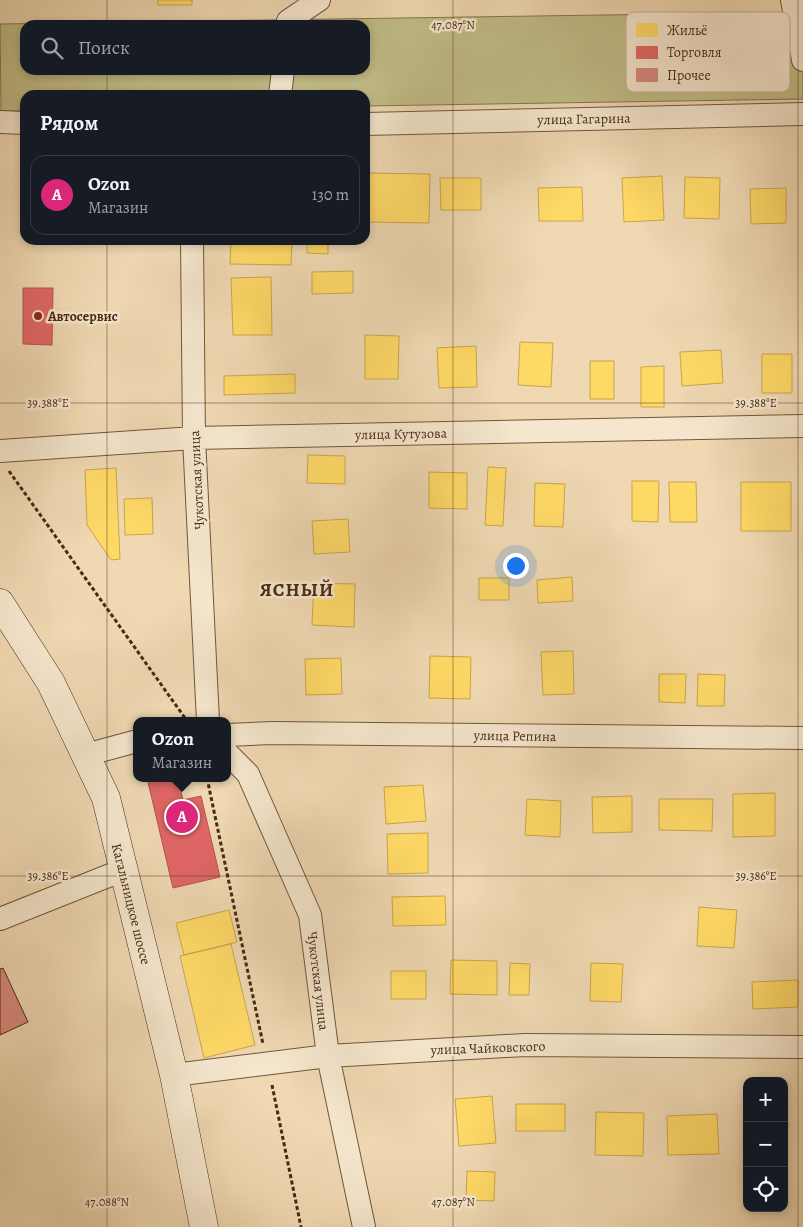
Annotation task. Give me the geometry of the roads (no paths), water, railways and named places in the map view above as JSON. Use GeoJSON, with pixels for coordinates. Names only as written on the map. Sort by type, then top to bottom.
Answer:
{"type":"FeatureCollection","features":[{"type":"Feature","properties":{"kind":"main road","name":"Кагальницкое шоссе"},"geometry":{"type":"LineString","coordinates":[[0,603],[51,682],[106,798],[174,1075],[204,1227]]}},
{"type":"Feature","properties":{"kind":"street"},"geometry":{"type":"LineString","coordinates":[[288,20],[319,0]]}},
{"type":"Feature","properties":{"kind":"street"},"geometry":{"type":"LineString","coordinates":[[792,0],[803,60]]}},
{"type":"Feature","properties":{"kind":"street"},"geometry":{"type":"LineString","coordinates":[[281,90],[282,75]]}},
{"type":"Feature","properties":{"kind":"street","name":"улица Гагарина"},"geometry":{"type":"LineString","coordinates":[[370,124],[803,114]]}},
{"type":"Feature","properties":{"kind":"street"},"geometry":{"type":"LineString","coordinates":[[0,122],[20,123]]}},
{"type":"Feature","properties":{"kind":"street","name":"Чукотская улица"},"geometry":{"type":"LineString","coordinates":[[192,245],[194,438],[208,717]]}},
{"type":"Feature","properties":{"kind":"street","name":"улица Кутузова"},"geometry":{"type":"LineString","coordinates":[[3,459],[194,438],[803,426]]}},
{"type":"Feature","properties":{"kind":"street","name":"улица Репина"},"geometry":{"type":"LineString","coordinates":[[231,735],[272,733],[803,738]]}},
{"type":"Feature","properties":{"kind":"street"},"geometry":{"type":"LineString","coordinates":[[85,755],[133,742]]}},
{"type":"Feature","properties":{"kind":"street","name":"Чукотская улица"},"geometry":{"type":"LineString","coordinates":[[231,757],[248,774],[310,915],[328,1056],[364,1227]]}},
{"type":"Feature","properties":{"kind":"street"},"geometry":{"type":"LineString","coordinates":[[0,919],[123,870]]}},
{"type":"Feature","properties":{"kind":"street","name":"улица Чайковского"},"geometry":{"type":"LineString","coordinates":[[174,1075],[328,1056],[525,1046],[803,1048]]}},
{"type":"Feature","properties":{"kind":"place","name":"Автосервис"},"geometry":{"type":"Point","coordinates":[38,316]}},
{"type":"Feature","properties":{"kind":"place","name":"Ozon"},"geometry":{"type":"Point","coordinates":[182,817]}},
{"type":"Feature","properties":{"kind":"district","name":"ЯСНЫЙ"},"geometry":{"type":"Point","coordinates":[297,590]}}]}
